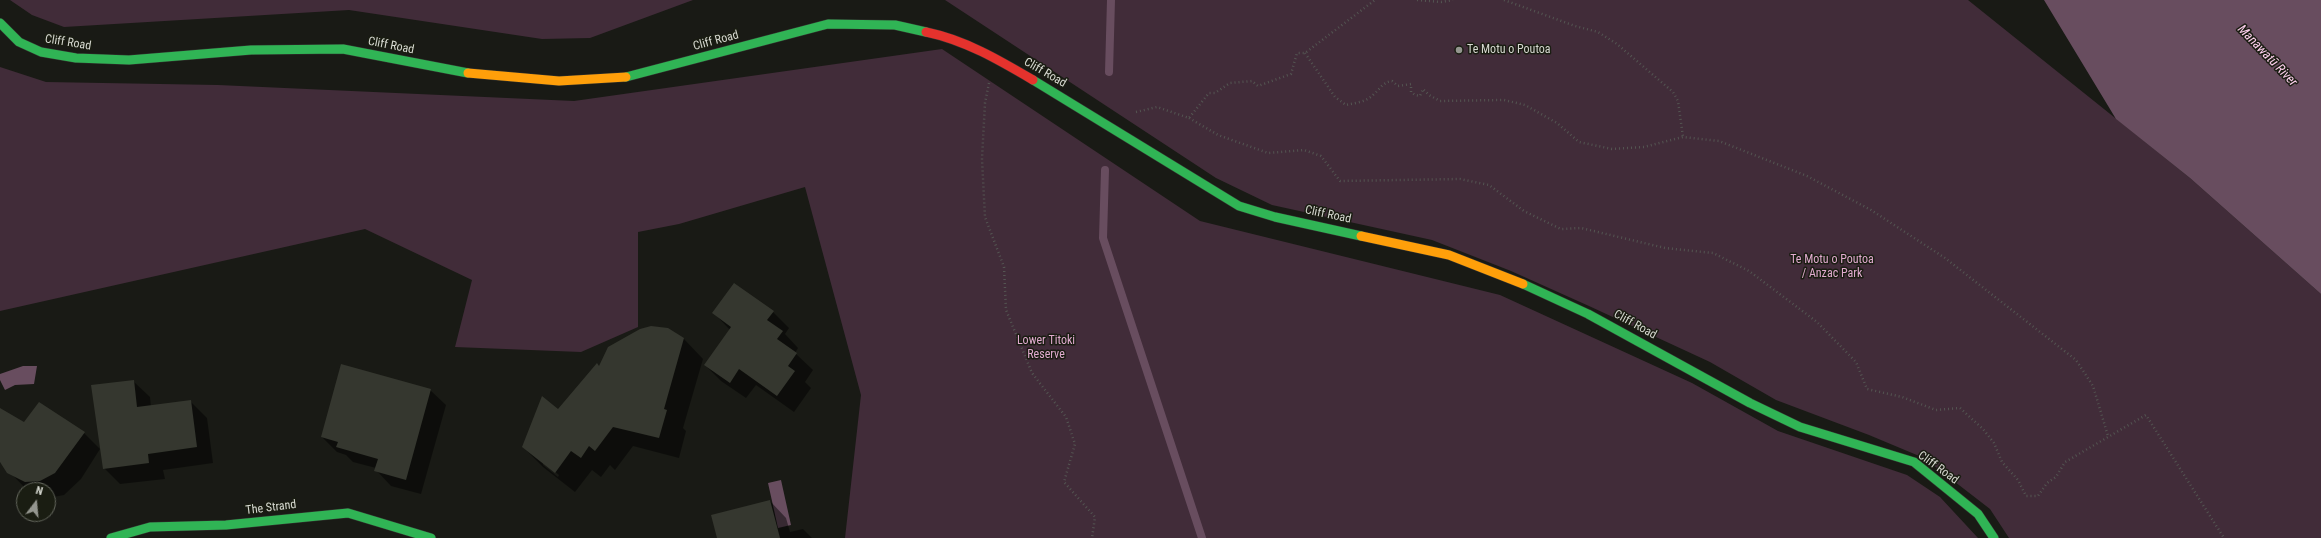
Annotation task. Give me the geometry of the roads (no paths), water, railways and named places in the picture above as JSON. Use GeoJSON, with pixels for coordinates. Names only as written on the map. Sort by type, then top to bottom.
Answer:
{"type":"FeatureCollection","features":[{"type":"Feature","properties":{"kind":"street","name":"Cliff Road"},"geometry":{"type":"LineString","coordinates":[[0,23],[19,42],[41,52],[76,58],[129,60],[251,50],[343,49],[480,75],[559,81],[618,79],[828,24],[895,25],[946,36],[994,57],[1098,118],[1239,206],[1275,217],[1449,255],[1531,286],[1588,314],[1750,403],[1800,427],[1914,462],[1978,514],[1994,538]]}},
{"type":"Feature","properties":{"kind":"street","name":"The Strand"},"geometry":{"type":"LineString","coordinates":[[111,538],[150,527],[226,525],[348,513],[431,538]]}},
{"type":"Feature","properties":{"kind":"water","name":"Manawatū River"},"geometry":{"type":"Polygon","coordinates":[[[2044,0],[2321,0],[2321,294],[2190,178],[2116,119],[2044,0]]]}},
{"type":"Feature","properties":{"kind":"water"},"geometry":{"type":"Polygon","coordinates":[[[23,366],[37,366],[34,384],[15,385],[5,390],[0,380],[0,374],[23,366]]]}},
{"type":"Feature","properties":{"kind":"water"},"geometry":{"type":"Polygon","coordinates":[[[781,480],[791,525],[778,528],[768,483],[781,480]]]}},
{"type":"Feature","properties":{"kind":"waterway"},"geometry":{"type":"LineString","coordinates":[[1109,72],[1111,0]]}},
{"type":"Feature","properties":{"kind":"waterway"},"geometry":{"type":"LineString","coordinates":[[1105,170],[1103,238],[1202,538]]}},
{"type":"Feature","properties":{"kind":"place","name":"Te Motu o Poutoa"},"geometry":{"type":"Point","coordinates":[1459,50]}},
{"type":"Feature","properties":{"kind":"park label","name":"Te Motu o Poutoa / Anzac Park"},"geometry":{"type":"Point","coordinates":[1832,267]}},
{"type":"Feature","properties":{"kind":"park label","name":"Lower Titoki Reserve"},"geometry":{"type":"Point","coordinates":[1046,348]}}]}
